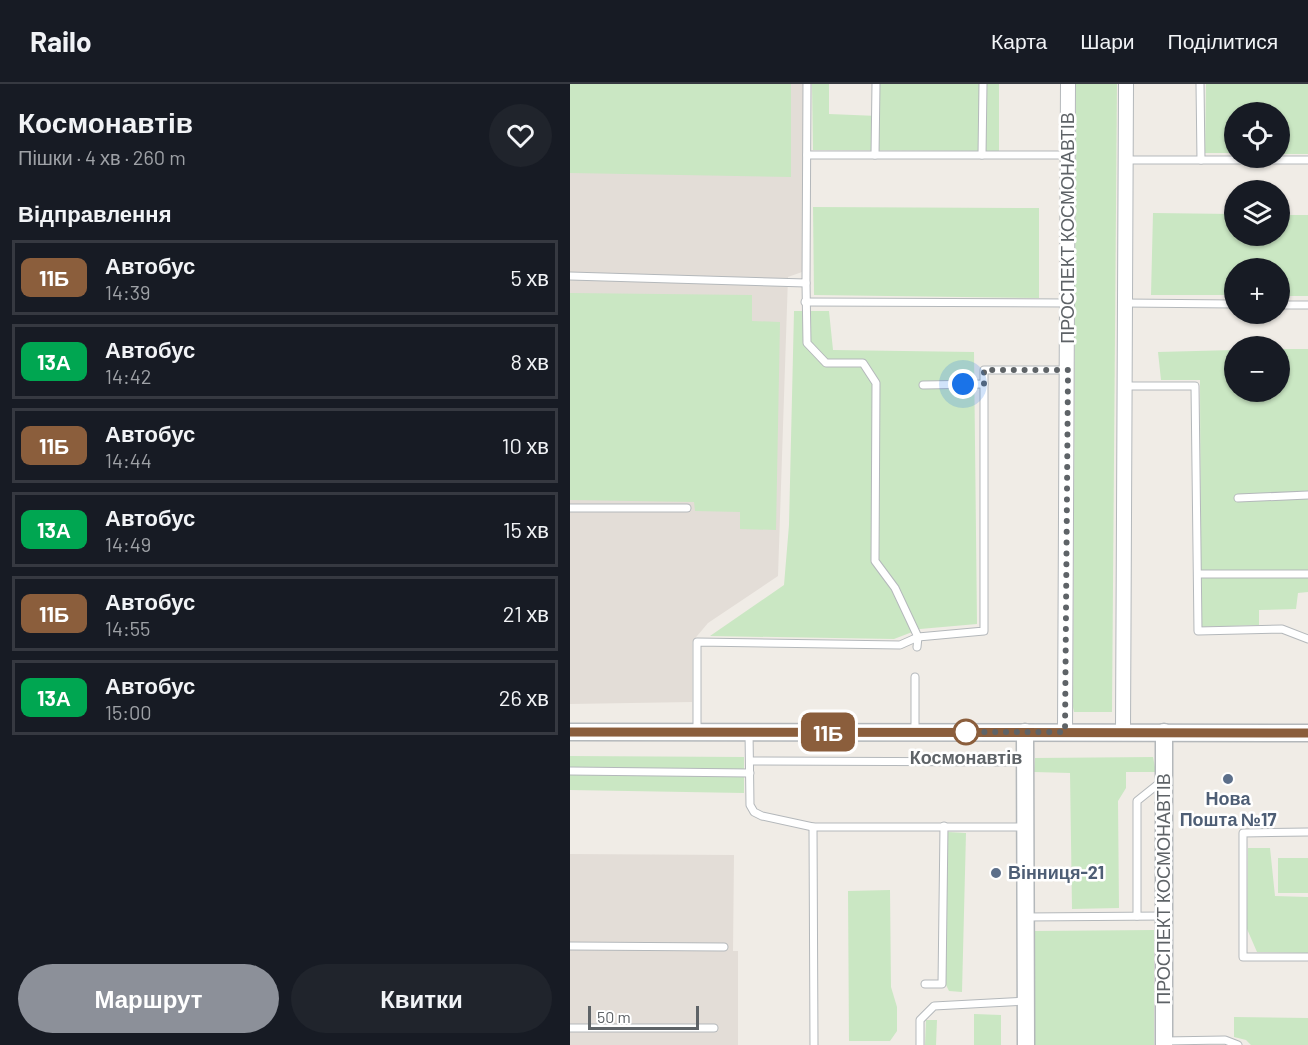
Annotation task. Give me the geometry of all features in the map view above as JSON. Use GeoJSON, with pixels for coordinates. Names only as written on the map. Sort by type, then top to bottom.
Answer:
{"type":"FeatureCollection","features":[{"type":"Feature","properties":{"kind":"street","name":"ПРОСПЕКТ КОСМОНАВТІВ"},"geometry":{"type":"LineString","coordinates":[[1065,732],[1068,84]]}},
{"type":"Feature","properties":{"kind":"street"},"geometry":{"type":"LineString","coordinates":[[1123,732],[1126,84]]}},
{"type":"Feature","properties":{"kind":"street"},"geometry":{"type":"LineString","coordinates":[[570,732],[1308,733]]}},
{"type":"Feature","properties":{"kind":"street"},"geometry":{"type":"LineString","coordinates":[[1025,732],[1026,1045]]}},
{"type":"Feature","properties":{"kind":"street","name":"ПРОСПЕКТ КОСМОНАВТІВ"},"geometry":{"type":"LineString","coordinates":[[1164,732],[1164,1043]]}},
{"type":"Feature","properties":{"kind":"lane"},"geometry":{"type":"LineString","coordinates":[[807,84],[805,302],[807,343],[826,363],[863,363],[876,383],[875,561],[895,588],[918,637],[917,647]]}},
{"type":"Feature","properties":{"kind":"lane"},"geometry":{"type":"LineString","coordinates":[[875,155],[876,84]]}},
{"type":"Feature","properties":{"kind":"lane"},"geometry":{"type":"LineString","coordinates":[[982,84],[982,155]]}},
{"type":"Feature","properties":{"kind":"lane"},"geometry":{"type":"LineString","coordinates":[[1200,84],[1201,160]]}},
{"type":"Feature","properties":{"kind":"lane"},"geometry":{"type":"LineString","coordinates":[[807,155],[1068,155]]}},
{"type":"Feature","properties":{"kind":"lane"},"geometry":{"type":"LineString","coordinates":[[1125,160],[1308,160]]}},
{"type":"Feature","properties":{"kind":"lane"},"geometry":{"type":"LineString","coordinates":[[570,276],[806,283]]}},
{"type":"Feature","properties":{"kind":"lane"},"geometry":{"type":"LineString","coordinates":[[805,302],[1068,303]]}},
{"type":"Feature","properties":{"kind":"lane"},"geometry":{"type":"LineString","coordinates":[[1124,303],[1224,304]]}},
{"type":"Feature","properties":{"kind":"lane"},"geometry":{"type":"LineString","coordinates":[[1290,305],[1308,305]]}},
{"type":"Feature","properties":{"kind":"lane"},"geometry":{"type":"LineString","coordinates":[[698,732],[697,642],[900,645],[918,637],[984,631],[984,370],[1068,370]]}},
{"type":"Feature","properties":{"kind":"lane"},"geometry":{"type":"LineString","coordinates":[[923,385],[984,384]]}},
{"type":"Feature","properties":{"kind":"lane"},"geometry":{"type":"LineString","coordinates":[[1124,386],[1195,386],[1198,631],[1282,629],[1308,639]]}},
{"type":"Feature","properties":{"kind":"lane"},"geometry":{"type":"LineString","coordinates":[[1238,498],[1308,495]]}},
{"type":"Feature","properties":{"kind":"lane"},"geometry":{"type":"LineString","coordinates":[[570,508],[687,508]]}},
{"type":"Feature","properties":{"kind":"lane"},"geometry":{"type":"LineString","coordinates":[[1198,574],[1308,574]]}},
{"type":"Feature","properties":{"kind":"lane"},"geometry":{"type":"LineString","coordinates":[[915,676],[915,732]]}},
{"type":"Feature","properties":{"kind":"lane"},"geometry":{"type":"LineString","coordinates":[[749,732],[750,805],[754,812],[813,827],[1025,827]]}},
{"type":"Feature","properties":{"kind":"lane"},"geometry":{"type":"LineString","coordinates":[[750,761],[1025,762]]}},
{"type":"Feature","properties":{"kind":"lane"},"geometry":{"type":"LineString","coordinates":[[570,771],[750,773]]}},
{"type":"Feature","properties":{"kind":"lane"},"geometry":{"type":"LineString","coordinates":[[1137,916],[1137,801],[1164,778]]}},
{"type":"Feature","properties":{"kind":"lane"},"geometry":{"type":"LineString","coordinates":[[925,984],[942,984],[944,826]]}},
{"type":"Feature","properties":{"kind":"lane"},"geometry":{"type":"LineString","coordinates":[[813,827],[814,1045]]}},
{"type":"Feature","properties":{"kind":"lane"},"geometry":{"type":"LineString","coordinates":[[1308,832],[1243,833],[1243,957],[1308,957]]}},
{"type":"Feature","properties":{"kind":"lane"},"geometry":{"type":"LineString","coordinates":[[1026,916],[1164,916]]}},
{"type":"Feature","properties":{"kind":"lane"},"geometry":{"type":"LineString","coordinates":[[570,946],[724,947]]}},
{"type":"Feature","properties":{"kind":"lane"},"geometry":{"type":"LineString","coordinates":[[920,1045],[920,1020],[934,1006],[1026,1001]]}},
{"type":"Feature","properties":{"kind":"lane"},"geometry":{"type":"LineString","coordinates":[[570,1028],[714,1028]]}},
{"type":"Feature","properties":{"kind":"lane"},"geometry":{"type":"LineString","coordinates":[[1164,1043],[1225,1040],[1238,1045]]}},
{"type":"Feature","properties":{"kind":"shaded area"},"geometry":{"type":"Polygon","coordinates":[[[570,84],[804,84],[802,272],[788,277],[778,576],[708,623],[692,642],[692,702],[570,704],[570,84]]]}},
{"type":"Feature","properties":{"kind":"shaded area"},"geometry":{"type":"Polygon","coordinates":[[[570,854],[734,855],[733,951],[738,951],[738,1045],[570,1045],[570,854]]]}},
{"type":"Feature","properties":{"kind":"green space"},"geometry":{"type":"Polygon","coordinates":[[[570,84],[791,84],[791,177],[570,173],[570,84]]]}},
{"type":"Feature","properties":{"kind":"green space"},"geometry":{"type":"Polygon","coordinates":[[[812,84],[829,84],[829,114],[878,116],[879,84],[999,84],[999,151],[813,150],[812,84]]]}},
{"type":"Feature","properties":{"kind":"green space"},"geometry":{"type":"Polygon","coordinates":[[[1076,84],[1117,84],[1112,712],[1074,712],[1073,707],[1076,84]]]}},
{"type":"Feature","properties":{"kind":"green space"},"geometry":{"type":"Polygon","coordinates":[[[1206,84],[1308,84],[1308,154],[1290,154],[1290,102],[1224,102],[1224,153],[1205,153],[1206,84]]]}},
{"type":"Feature","properties":{"kind":"green space"},"geometry":{"type":"Polygon","coordinates":[[[813,207],[1039,208],[1039,298],[814,295],[813,207]]]}},
{"type":"Feature","properties":{"kind":"green space"},"geometry":{"type":"Polygon","coordinates":[[[1153,213],[1224,214],[1224,246],[1290,246],[1290,215],[1308,215],[1308,296],[1290,296],[1290,258],[1224,258],[1224,295],[1151,295],[1153,213]]]}},
{"type":"Feature","properties":{"kind":"green space"},"geometry":{"type":"Polygon","coordinates":[[[570,293],[752,295],[752,321],[780,322],[776,530],[740,529],[740,512],[695,511],[694,502],[570,500],[570,293]]]}},
{"type":"Feature","properties":{"kind":"green space"},"geometry":{"type":"Polygon","coordinates":[[[794,311],[829,311],[833,350],[974,352],[977,624],[920,629],[894,639],[710,636],[784,585],[789,525],[794,311]]]}},
{"type":"Feature","properties":{"kind":"green space"},"geometry":{"type":"Polygon","coordinates":[[[1290,349],[1308,349],[1308,592],[1298,593],[1296,609],[1259,610],[1259,625],[1201,627],[1200,380],[1161,380],[1158,352],[1224,350],[1224,402],[1290,402],[1290,349]]]}},
{"type":"Feature","properties":{"kind":"green space"},"geometry":{"type":"Polygon","coordinates":[[[570,756],[744,757],[744,793],[570,790],[570,756]]]}},
{"type":"Feature","properties":{"kind":"green space"},"geometry":{"type":"Polygon","coordinates":[[[1153,757],[1156,772],[1126,772],[1126,788],[1118,801],[1119,908],[1072,909],[1070,773],[1034,772],[1035,758],[1153,757]]]}},
{"type":"Feature","properties":{"kind":"green space"},"geometry":{"type":"Polygon","coordinates":[[[948,832],[966,833],[962,992],[949,991],[945,983],[948,832]]]}},
{"type":"Feature","properties":{"kind":"green space"},"geometry":{"type":"Polygon","coordinates":[[[1248,848],[1270,848],[1275,896],[1308,897],[1308,953],[1257,952],[1247,929],[1248,848]]]}},
{"type":"Feature","properties":{"kind":"green space"},"geometry":{"type":"Polygon","coordinates":[[[1278,858],[1308,858],[1308,893],[1278,893],[1278,858]]]}},
{"type":"Feature","properties":{"kind":"green space"},"geometry":{"type":"Polygon","coordinates":[[[890,890],[891,987],[897,1007],[897,1031],[890,1041],[849,1041],[848,891],[890,890]]]}},
{"type":"Feature","properties":{"kind":"green space"},"geometry":{"type":"Polygon","coordinates":[[[1154,930],[1154,1045],[1035,1045],[1035,931],[1154,930]]]}},
{"type":"Feature","properties":{"kind":"green space"},"geometry":{"type":"Polygon","coordinates":[[[974,1014],[1001,1015],[1001,1045],[974,1045],[974,1014]]]}},
{"type":"Feature","properties":{"kind":"green space"},"geometry":{"type":"Polygon","coordinates":[[[1234,1017],[1308,1018],[1308,1045],[1251,1045],[1246,1040],[1234,1037],[1234,1017]]]}},
{"type":"Feature","properties":{"kind":"green space"},"geometry":{"type":"Polygon","coordinates":[[[926,1020],[937,1020],[936,1045],[925,1045],[926,1020]]]}},
{"type":"Feature","properties":{"kind":"bus line","name":"11Б"},"geometry":{"type":"LineString","coordinates":[[570,732],[1308,733]]}},
{"type":"Feature","properties":{"kind":"place","name":"Космонавтів"},"geometry":{"type":"Point","coordinates":[966,732]}},
{"type":"Feature","properties":{"kind":"place","name":"Нова Пошта №17"},"geometry":{"type":"Point","coordinates":[1228,779]}},
{"type":"Feature","properties":{"kind":"place","name":"Вінниця-21"},"geometry":{"type":"Point","coordinates":[996,873]}},
{"type":"Feature","properties":{"kind":"route"},"geometry":{"type":"LineString","coordinates":[[963,384],[984,384],[984,370],[1068,370],[1065,732],[966,732]]}}]}
